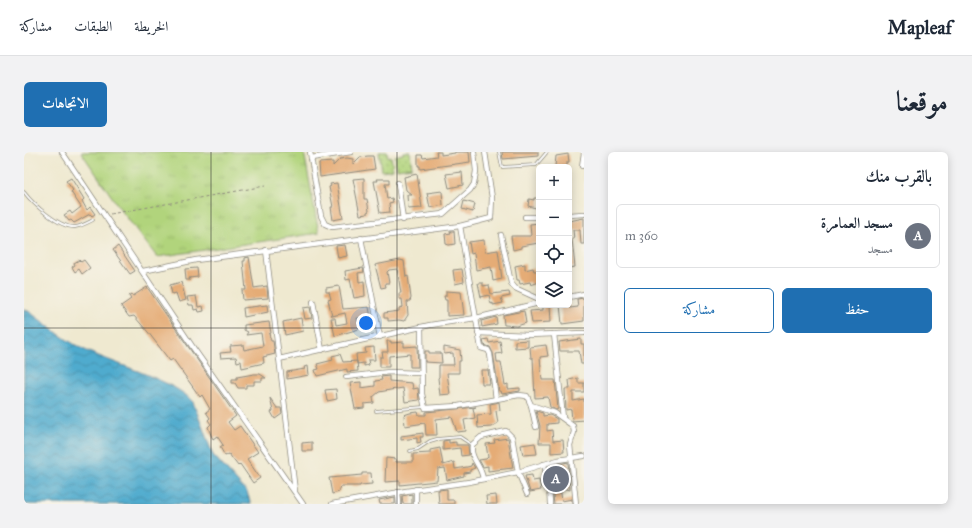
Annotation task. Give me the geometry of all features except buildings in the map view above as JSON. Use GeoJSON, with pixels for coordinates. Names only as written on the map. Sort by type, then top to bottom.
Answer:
{"type":"FeatureCollection","features":[{"type":"Feature","properties":{"kind":"street"},"geometry":{"type":"LineString","coordinates":[[62,152],[106,215],[194,349],[303,504]]}},
{"type":"Feature","properties":{"kind":"street"},"geometry":{"type":"LineString","coordinates":[[310,152],[321,216],[324,224],[332,227],[403,220],[444,214],[470,190],[476,177],[474,152]]}},
{"type":"Feature","properties":{"kind":"street"},"geometry":{"type":"LineString","coordinates":[[311,158],[351,152]]}},
{"type":"Feature","properties":{"kind":"street"},"geometry":{"type":"LineString","coordinates":[[143,271],[175,263],[460,226],[489,219],[492,216],[485,152]]}},
{"type":"Feature","properties":{"kind":"street"},"geometry":{"type":"LineString","coordinates":[[582,166],[584,154]]}},
{"type":"Feature","properties":{"kind":"street"},"geometry":{"type":"LineString","coordinates":[[398,183],[403,220]]}},
{"type":"Feature","properties":{"kind":"street"},"geometry":{"type":"LineString","coordinates":[[572,216],[584,214]]}},
{"type":"Feature","properties":{"kind":"street"},"geometry":{"type":"LineString","coordinates":[[525,218],[536,217]]}},
{"type":"Feature","properties":{"kind":"street"},"geometry":{"type":"LineString","coordinates":[[460,226],[481,348],[488,350],[490,354],[496,399]]}},
{"type":"Feature","properties":{"kind":"street"},"geometry":{"type":"LineString","coordinates":[[501,235],[511,283],[515,288],[536,298]]}},
{"type":"Feature","properties":{"kind":"street"},"geometry":{"type":"LineString","coordinates":[[362,238],[380,337]]}},
{"type":"Feature","properties":{"kind":"street"},"geometry":{"type":"LineString","coordinates":[[266,250],[295,493]]}},
{"type":"Feature","properties":{"kind":"street"},"geometry":{"type":"LineString","coordinates":[[572,296],[584,294]]}},
{"type":"Feature","properties":{"kind":"street"},"geometry":{"type":"LineString","coordinates":[[313,302],[322,350]]}},
{"type":"Feature","properties":{"kind":"street"},"geometry":{"type":"LineString","coordinates":[[279,359],[421,327],[476,318],[536,304]]}},
{"type":"Feature","properties":{"kind":"street"},"geometry":{"type":"LineString","coordinates":[[421,327],[421,373],[424,407],[427,409],[458,406],[524,395],[527,396],[531,405],[536,427]]}},
{"type":"Feature","properties":{"kind":"street"},"geometry":{"type":"LineString","coordinates":[[478,332],[528,335],[584,333]]}},
{"type":"Feature","properties":{"kind":"street"},"geometry":{"type":"LineString","coordinates":[[554,334],[563,418]]}},
{"type":"Feature","properties":{"kind":"street"},"geometry":{"type":"LineString","coordinates":[[346,377],[389,372],[421,373]]}},
{"type":"Feature","properties":{"kind":"street"},"geometry":{"type":"LineString","coordinates":[[531,405],[555,413],[571,423],[574,429],[570,445],[570,458],[576,504]]}},
{"type":"Feature","properties":{"kind":"street"},"geometry":{"type":"LineString","coordinates":[[483,479],[480,467],[472,457],[472,445],[481,437],[506,431],[510,433],[512,437],[518,472],[528,494]]}},
{"type":"Feature","properties":{"kind":"street"},"geometry":{"type":"LineString","coordinates":[[332,504],[483,479],[584,456]]}},
{"type":"Feature","properties":{"kind":"street"},"geometry":{"type":"LineString","coordinates":[[544,464],[549,486],[550,504]]}},
{"type":"Feature","properties":{"kind":"street"},"geometry":{"type":"LineString","coordinates":[[416,489],[416,504]]}},
{"type":"Feature","properties":{"kind":"street"},"geometry":{"type":"LineString","coordinates":[[398,492],[399,504]]}},
{"type":"Feature","properties":{"kind":"lane"},"geometry":{"type":"LineString","coordinates":[[499,152],[502,167],[508,168],[536,165],[547,152]]}},
{"type":"Feature","properties":{"kind":"lane"},"geometry":{"type":"LineString","coordinates":[[24,192],[55,220],[64,225],[70,227],[82,226],[93,220]]}},
{"type":"Feature","properties":{"kind":"lane"},"geometry":{"type":"LineString","coordinates":[[376,411],[424,407]]}},
{"type":"Feature","properties":{"kind":"lane"},"geometry":{"type":"LineString","coordinates":[[410,451],[418,448],[430,440],[437,439],[460,437],[472,445]]}},
{"type":"Feature","properties":{"kind":"path"},"geometry":{"type":"LineString","coordinates":[[106,215],[265,186]]}},
{"type":"Feature","properties":{"kind":"green space"},"geometry":{"type":"Polygon","coordinates":[[[81,152],[304,152],[319,233],[157,257],[121,210],[81,152]]]}},
{"type":"Feature","properties":{"kind":"green space"},"geometry":{"type":"Polygon","coordinates":[[[379,152],[387,152],[388,157],[391,156],[393,169],[382,171],[379,152]]]}},
{"type":"Feature","properties":{"kind":"green space"},"geometry":{"type":"Polygon","coordinates":[[[403,152],[410,152],[412,167],[397,169],[395,156],[403,154],[403,152]]]}},
{"type":"Feature","properties":{"kind":"water"},"geometry":{"type":"Polygon","coordinates":[[[24,308],[73,344],[158,379],[185,394],[193,402],[213,455],[247,492],[251,504],[24,504],[24,308]]]}},
{"type":"Feature","properties":{"kind":"place","name":"مسجد العمامرة"},"geometry":{"type":"Point","coordinates":[556,479]}}]}
